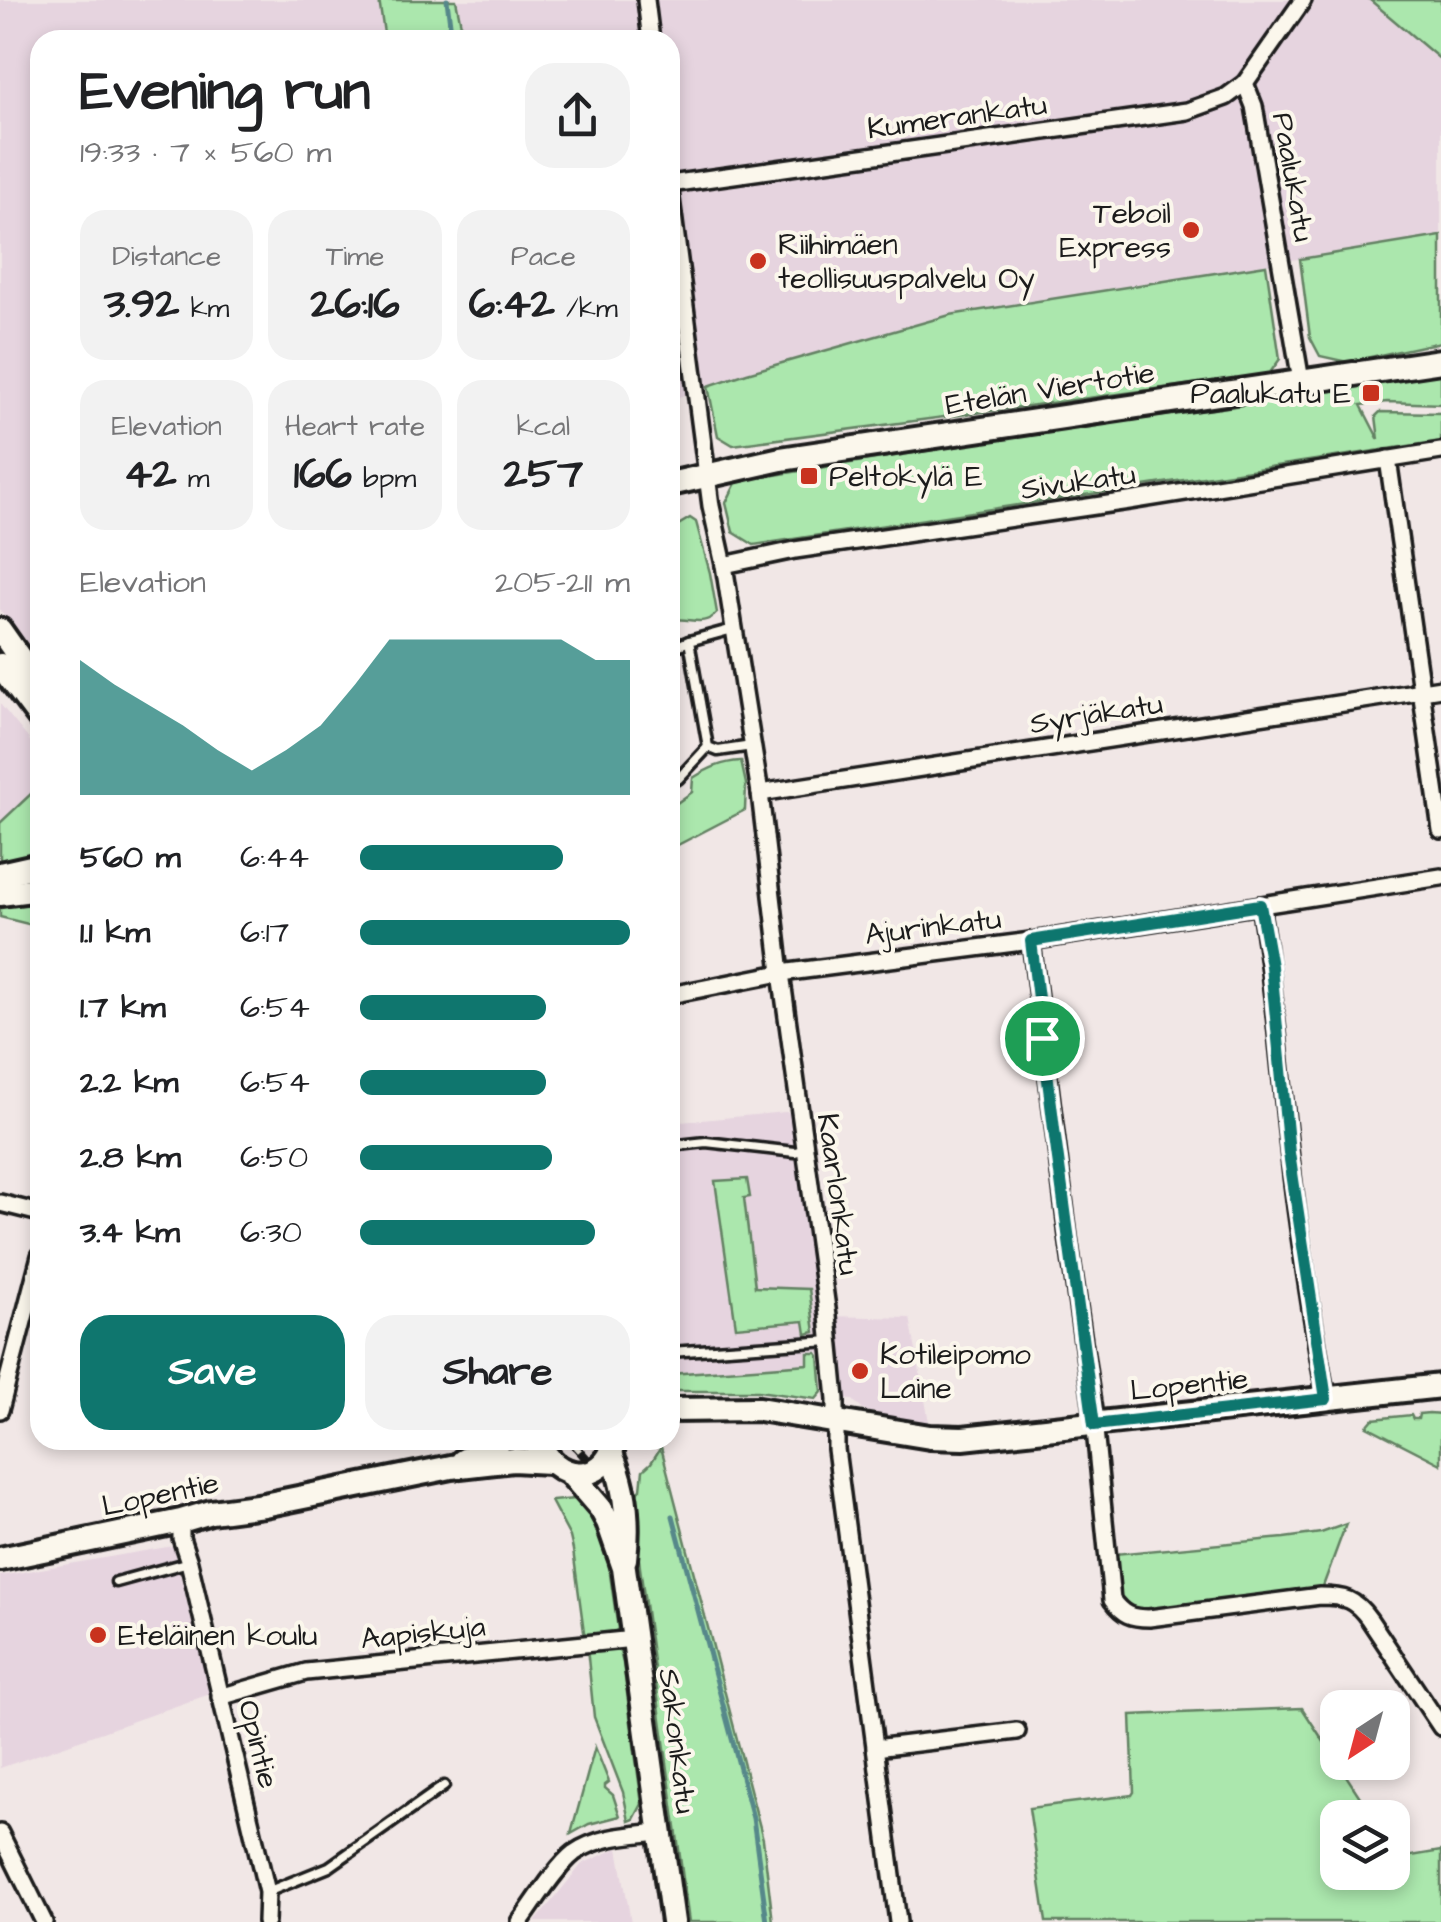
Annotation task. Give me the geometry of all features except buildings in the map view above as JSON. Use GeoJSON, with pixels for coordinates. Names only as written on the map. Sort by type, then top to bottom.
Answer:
{"type":"FeatureCollection","features":[{"type":"Feature","properties":{"kind":"street"},"geometry":{"type":"LineString","coordinates":[[646,0],[650,30]]}},
{"type":"Feature","properties":{"kind":"street","name":"Paalukatu"},"geometry":{"type":"LineString","coordinates":[[1301,381],[1254,106],[1245,83],[1303,0]]}},
{"type":"Feature","properties":{"kind":"street","name":"Kumerankatu"},"geometry":{"type":"LineString","coordinates":[[680,186],[1174,113],[1226,97],[1245,83]]}},
{"type":"Feature","properties":{"kind":"street","name":"Kaarlonkatu"},"geometry":{"type":"LineString","coordinates":[[680,265],[707,475],[760,793],[830,1340],[836,1449],[898,1922]]}},
{"type":"Feature","properties":{"kind":"street","name":"Etelän Viertotie"},"geometry":{"type":"LineString","coordinates":[[680,482],[781,459],[1441,361]]}},
{"type":"Feature","properties":{"kind":"street","name":"Sivukatu"},"geometry":{"type":"LineString","coordinates":[[724,565],[795,550],[1129,502],[1441,451]]}},
{"type":"Feature","properties":{"kind":"street"},"geometry":{"type":"LineString","coordinates":[[1388,459],[1441,830]]}},
{"type":"Feature","properties":{"kind":"street"},"geometry":{"type":"LineString","coordinates":[[0,630],[30,673]]}},
{"type":"Feature","properties":{"kind":"street"},"geometry":{"type":"LineString","coordinates":[[0,665],[30,705]]}},
{"type":"Feature","properties":{"kind":"street","name":"Syrjäkatu"},"geometry":{"type":"LineString","coordinates":[[760,793],[1441,688]]}},
{"type":"Feature","properties":{"kind":"street"},"geometry":{"type":"LineString","coordinates":[[0,874],[30,868]]}},
{"type":"Feature","properties":{"kind":"street","name":"Ajurinkatu"},"geometry":{"type":"LineString","coordinates":[[680,993],[781,974],[1031,941],[1441,877]]}},
{"type":"Feature","properties":{"kind":"street"},"geometry":{"type":"LineString","coordinates":[[0,894],[30,890]]}},
{"type":"Feature","properties":{"kind":"street"},"geometry":{"type":"LineString","coordinates":[[1260,905],[1271,966],[1289,1153],[1326,1399]]}},
{"type":"Feature","properties":{"kind":"street"},"geometry":{"type":"LineString","coordinates":[[1031,941],[1094,1425],[1112,1600],[1120,1612],[1132,1618],[1150,1618],[1320,1596],[1348,1599],[1359,1605],[1441,1728]]}},
{"type":"Feature","properties":{"kind":"street"},"geometry":{"type":"LineString","coordinates":[[0,1203],[30,1210]]}},
{"type":"Feature","properties":{"kind":"street"},"geometry":{"type":"LineString","coordinates":[[1,1405],[30,1294]]}},
{"type":"Feature","properties":{"kind":"street","name":"Lopentie"},"geometry":{"type":"LineString","coordinates":[[680,1410],[759,1409],[930,1437],[963,1438],[1441,1386]]}},
{"type":"Feature","properties":{"kind":"street","name":"Lopentie"},"geometry":{"type":"LineString","coordinates":[[680,1420],[706,1411]]}},
{"type":"Feature","properties":{"kind":"street","name":"Lopentie"},"geometry":{"type":"LineString","coordinates":[[451,1467],[482,1450]]}},
{"type":"Feature","properties":{"kind":"street"},"geometry":{"type":"LineString","coordinates":[[553,1458],[586,1472],[594,1470],[613,1450]]}},
{"type":"Feature","properties":{"kind":"street","name":"Sakonkatu"},"geometry":{"type":"LineString","coordinates":[[617,1450],[628,1536],[624,1568]]}},
{"type":"Feature","properties":{"kind":"street","name":"Lopentie"},"geometry":{"type":"LineString","coordinates":[[0,1558],[211,1512],[451,1467],[553,1458]]}},
{"type":"Feature","properties":{"kind":"street","name":"Sakonkatu"},"geometry":{"type":"LineString","coordinates":[[553,1458],[601,1508],[624,1568],[672,1922]]}},
{"type":"Feature","properties":{"kind":"street","name":"Opintie"},"geometry":{"type":"LineString","coordinates":[[181,1521],[181,1538],[267,1892],[266,1922]]}},
{"type":"Feature","properties":{"kind":"street","name":"Aapiskuja"},"geometry":{"type":"LineString","coordinates":[[220,1697],[306,1672],[634,1639]]}},
{"type":"Feature","properties":{"kind":"street"},"geometry":{"type":"LineString","coordinates":[[875,1748],[1017,1731]]}},
{"type":"Feature","properties":{"kind":"street"},"geometry":{"type":"LineString","coordinates":[[520,1922],[574,1853],[596,1842],[659,1832]]}},
{"type":"Feature","properties":{"kind":"street"},"geometry":{"type":"LineString","coordinates":[[0,1833],[40,1921]]}},
{"type":"Feature","properties":{"kind":"lane"},"geometry":{"type":"LineString","coordinates":[[680,645],[733,629]]}},
{"type":"Feature","properties":{"kind":"lane"},"geometry":{"type":"LineString","coordinates":[[688,641],[708,747]]}},
{"type":"Feature","properties":{"kind":"lane"},"geometry":{"type":"LineString","coordinates":[[708,747],[718,751],[752,746]]}},
{"type":"Feature","properties":{"kind":"lane"},"geometry":{"type":"LineString","coordinates":[[680,776],[708,747]]}},
{"type":"Feature","properties":{"kind":"lane"},"geometry":{"type":"LineString","coordinates":[[680,1145],[706,1142],[805,1150]]}},
{"type":"Feature","properties":{"kind":"lane"},"geometry":{"type":"LineString","coordinates":[[680,1351],[830,1340]]}},
{"type":"Feature","properties":{"kind":"lane"},"geometry":{"type":"LineString","coordinates":[[116,1582],[189,1562]]}},
{"type":"Feature","properties":{"kind":"lane"},"geometry":{"type":"LineString","coordinates":[[267,1892],[330,1866],[444,1786]]}},
{"type":"Feature","properties":{"kind":"shaded area"},"geometry":{"type":"Polygon","coordinates":[[[0,0],[1441,0],[1441,236],[950,315],[747,373],[680,396],[680,30],[30,30],[30,647],[0,610],[0,0]]]}},
{"type":"Feature","properties":{"kind":"shaded area"},"geometry":{"type":"Polygon","coordinates":[[[0,704],[30,741],[30,795],[0,823],[0,704]]]}},
{"type":"Feature","properties":{"kind":"shaded area"},"geometry":{"type":"Polygon","coordinates":[[[800,1113],[828,1316],[910,1318],[929,1422],[889,1417],[863,1410],[853,1400],[836,1399],[830,1352],[808,1353],[809,1364],[680,1373],[680,1122],[800,1113]]]}},
{"type":"Feature","properties":{"kind":"shaded area","name":"Eteläinen koulu"},"geometry":{"type":"Polygon","coordinates":[[[173,1546],[210,1694],[0,1768],[0,1576],[173,1546]]]}},
{"type":"Feature","properties":{"kind":"shaded area"},"geometry":{"type":"Polygon","coordinates":[[[618,1848],[631,1922],[535,1922],[582,1864],[618,1848]]]}},
{"type":"Feature","properties":{"kind":"green space"},"geometry":{"type":"Polygon","coordinates":[[[379,0],[456,0],[462,30],[384,30],[379,0]]]}},
{"type":"Feature","properties":{"kind":"green space"},"geometry":{"type":"Polygon","coordinates":[[[1370,0],[1441,0],[1441,60],[1370,0]]]}},
{"type":"Feature","properties":{"kind":"green space"},"geometry":{"type":"Polygon","coordinates":[[[1441,236],[1441,342],[1347,362],[1320,356],[1310,337],[1300,259],[1441,236]]]}},
{"type":"Feature","properties":{"kind":"green space"},"geometry":{"type":"Polygon","coordinates":[[[1266,265],[1280,359],[1269,374],[733,445],[718,436],[708,386],[747,373],[950,315],[1266,265]]]}},
{"type":"Feature","properties":{"kind":"green space"},"geometry":{"type":"Polygon","coordinates":[[[1441,374],[1441,404],[1361,405],[1379,440],[1376,416],[1380,412],[1441,413],[1441,441],[754,545],[733,532],[726,503],[737,481],[1441,374]]]}},
{"type":"Feature","properties":{"kind":"green space"},"geometry":{"type":"Polygon","coordinates":[[[690,518],[696,522],[710,573],[717,613],[706,620],[680,620],[680,524],[690,518]]]}},
{"type":"Feature","properties":{"kind":"green space"},"geometry":{"type":"Polygon","coordinates":[[[741,761],[746,784],[745,810],[680,844],[680,801],[692,792],[693,778],[741,761]]]}},
{"type":"Feature","properties":{"kind":"green space"},"geometry":{"type":"Polygon","coordinates":[[[30,795],[30,861],[0,868],[0,823],[30,795]]]}},
{"type":"Feature","properties":{"kind":"green space"},"geometry":{"type":"Polygon","coordinates":[[[30,897],[30,924],[0,917],[0,901],[30,897]]]}},
{"type":"Feature","properties":{"kind":"green space"},"geometry":{"type":"Polygon","coordinates":[[[747,1179],[750,1197],[744,1198],[755,1287],[809,1289],[815,1332],[806,1334],[804,1321],[736,1327],[715,1181],[747,1179]]]}},
{"type":"Feature","properties":{"kind":"green space"},"geometry":{"type":"Polygon","coordinates":[[[808,1353],[817,1353],[822,1392],[816,1399],[758,1391],[680,1391],[680,1373],[808,1364],[808,1353]]]}},
{"type":"Feature","properties":{"kind":"green space"},"geometry":{"type":"Polygon","coordinates":[[[1419,1414],[1441,1414],[1441,1464],[1367,1426],[1373,1419],[1411,1415],[1418,1419],[1419,1414]]]}},
{"type":"Feature","properties":{"kind":"green space"},"geometry":{"type":"Polygon","coordinates":[[[662,1450],[763,1839],[773,1922],[689,1922],[630,1495],[641,1489],[643,1470],[662,1450]]]}},
{"type":"Feature","properties":{"kind":"green space"},"geometry":{"type":"Polygon","coordinates":[[[584,1500],[604,1533],[618,1629],[614,1633],[588,1637],[584,1632],[570,1537],[551,1501],[584,1500]]]}},
{"type":"Feature","properties":{"kind":"green space"},"geometry":{"type":"Polygon","coordinates":[[[1346,1524],[1322,1589],[1147,1613],[1135,1611],[1121,1601],[1114,1554],[1284,1538],[1321,1533],[1346,1524]]]}},
{"type":"Feature","properties":{"kind":"green space"},"geometry":{"type":"Polygon","coordinates":[[[613,1647],[620,1652],[623,1663],[642,1804],[629,1821],[623,1792],[594,1717],[587,1648],[613,1647]]]}},
{"type":"Feature","properties":{"kind":"green space"},"geometry":{"type":"Polygon","coordinates":[[[1302,1708],[1320,1736],[1320,1780],[1349,1780],[1362,1800],[1320,1800],[1320,1890],[1410,1890],[1410,1856],[1441,1851],[1441,1922],[1046,1922],[1029,1808],[1132,1795],[1131,1715],[1302,1708]]]}},
{"type":"Feature","properties":{"kind":"green space"},"geometry":{"type":"Polygon","coordinates":[[[595,1747],[609,1782],[605,1788],[613,1795],[620,1816],[589,1824],[571,1834],[595,1747]]]}},
{"type":"Feature","properties":{"kind":"waterway"},"geometry":{"type":"LineString","coordinates":[[447,0],[451,30]]}},
{"type":"Feature","properties":{"kind":"waterway"},"geometry":{"type":"LineString","coordinates":[[673,1516],[753,1818],[767,1922]]}},
{"type":"Feature","properties":{"kind":"railway"},"geometry":{"type":"LineString","coordinates":[[579,1450],[586,1458]]}},
{"type":"Feature","properties":{"kind":"place","name":"Teboil Express"},"geometry":{"type":"Point","coordinates":[1191,230]}},
{"type":"Feature","properties":{"kind":"place","name":"Riihimäen teollisuuspalvelu Oy"},"geometry":{"type":"Point","coordinates":[758,261]}},
{"type":"Feature","properties":{"kind":"place","name":"Paalukatu E"},"geometry":{"type":"Point","coordinates":[1371,393]}},
{"type":"Feature","properties":{"kind":"place","name":"Peltokylä E"},"geometry":{"type":"Point","coordinates":[809,476]}},
{"type":"Feature","properties":{"kind":"place","name":"Kotileipomo Laine"},"geometry":{"type":"Point","coordinates":[860,1371]}},
{"type":"Feature","properties":{"kind":"place","name":"Eteläinen koulu"},"geometry":{"type":"Point","coordinates":[98,1635]}},
{"type":"Feature","properties":{"kind":"route"},"geometry":{"type":"LineString","coordinates":[[1260,905],[1271,966],[1289,1153],[1326,1399],[1094,1425],[1042,1038],[1031,941],[1260,905]]}}]}
